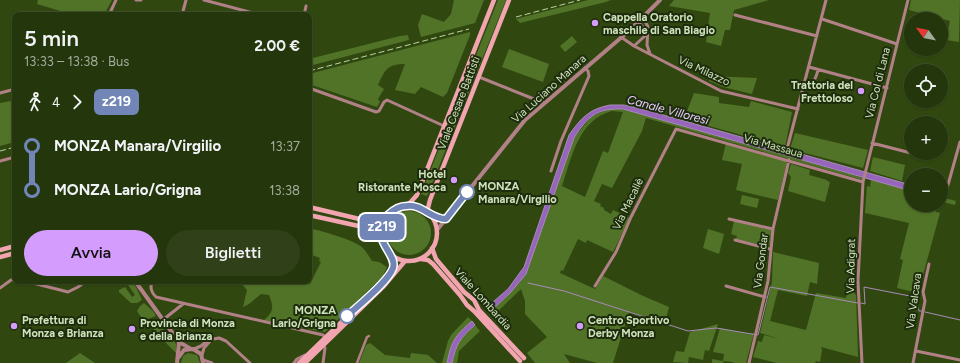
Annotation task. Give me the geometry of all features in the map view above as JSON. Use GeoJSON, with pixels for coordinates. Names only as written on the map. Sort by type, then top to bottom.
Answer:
{"type":"FeatureCollection","features":[{"type":"Feature","properties":{"kind":"main road","name":"Viale Cesare Battisti"},"geometry":{"type":"LineString","coordinates":[[408,206],[417,195],[494,0]]}},
{"type":"Feature","properties":{"kind":"main road","name":"Viale Cesare Battisti"},"geometry":{"type":"LineString","coordinates":[[429,214],[428,208],[430,200],[509,0]]}},
{"type":"Feature","properties":{"kind":"main road"},"geometry":{"type":"LineString","coordinates":[[312,208],[372,222],[387,217],[397,208],[408,206],[422,209],[429,214],[435,222],[437,237],[432,248],[427,254],[412,261],[405,261],[391,255]]}},
{"type":"Feature","properties":{"kind":"main road"},"geometry":{"type":"LineString","coordinates":[[312,216],[372,229],[381,236]]}},
{"type":"Feature","properties":{"kind":"main road"},"geometry":{"type":"LineString","coordinates":[[299,363],[387,278],[394,267],[394,260],[384,247],[381,236],[382,226],[387,217]]}},
{"type":"Feature","properties":{"kind":"main road"},"geometry":{"type":"LineString","coordinates":[[0,250],[12,247]]}},
{"type":"Feature","properties":{"kind":"main road","name":"Viale Lombardia"},"geometry":{"type":"LineString","coordinates":[[432,248],[436,259],[464,292],[474,300],[479,310],[523,361]]}},
{"type":"Feature","properties":{"kind":"main road"},"geometry":{"type":"LineString","coordinates":[[0,257],[12,254]]}},
{"type":"Feature","properties":{"kind":"main road","name":"Viale Lombardia"},"geometry":{"type":"LineString","coordinates":[[421,258],[428,260],[433,264],[460,295],[467,306],[474,311],[523,361]]}},
{"type":"Feature","properties":{"kind":"main road"},"geometry":{"type":"LineString","coordinates":[[305,363],[383,287],[405,261]]}},
{"type":"Feature","properties":{"kind":"street"},"geometry":{"type":"LineString","coordinates":[[110,12],[116,0]]}},
{"type":"Feature","properties":{"kind":"street"},"geometry":{"type":"LineString","coordinates":[[136,0],[141,0]]}},
{"type":"Feature","properties":{"kind":"street"},"geometry":{"type":"LineString","coordinates":[[183,12],[186,0]]}},
{"type":"Feature","properties":{"kind":"street"},"geometry":{"type":"LineString","coordinates":[[204,0],[249,12]]}},
{"type":"Feature","properties":{"kind":"street"},"geometry":{"type":"LineString","coordinates":[[226,6],[228,0]]}},
{"type":"Feature","properties":{"kind":"street","name":"Via Luciano Manara"},"geometry":{"type":"LineString","coordinates":[[437,230],[522,124],[544,103],[638,22],[660,0]]}},
{"type":"Feature","properties":{"kind":"street"},"geometry":{"type":"LineString","coordinates":[[787,149],[826,0]]}},
{"type":"Feature","properties":{"kind":"street","name":"Via Col di Lana"},"geometry":{"type":"LineString","coordinates":[[866,171],[908,0]]}},
{"type":"Feature","properties":{"kind":"street"},"geometry":{"type":"LineString","coordinates":[[305,12],[306,6]]}},
{"type":"Feature","properties":{"kind":"street"},"geometry":{"type":"LineString","coordinates":[[735,15],[817,36]]}},
{"type":"Feature","properties":{"kind":"street"},"geometry":{"type":"LineString","coordinates":[[643,17],[648,27],[647,45],[650,54]]}},
{"type":"Feature","properties":{"kind":"street"},"geometry":{"type":"LineString","coordinates":[[822,18],[897,44]]}},
{"type":"Feature","properties":{"kind":"street"},"geometry":{"type":"LineString","coordinates":[[638,22],[647,32]]}},
{"type":"Feature","properties":{"kind":"street"},"geometry":{"type":"LineString","coordinates":[[634,46],[647,32]]}},
{"type":"Feature","properties":{"kind":"street","name":"Via Milazzo"},"geometry":{"type":"LineString","coordinates":[[621,37],[634,46],[721,91],[798,110]]}},
{"type":"Feature","properties":{"kind":"street"},"geometry":{"type":"LineString","coordinates":[[809,67],[887,88]]}},
{"type":"Feature","properties":{"kind":"street"},"geometry":{"type":"LineString","coordinates":[[551,170],[561,141],[589,76],[588,71],[585,68]]}},
{"type":"Feature","properties":{"kind":"street"},"geometry":{"type":"LineString","coordinates":[[804,85],[810,85],[813,83],[818,70]]}},
{"type":"Feature","properties":{"kind":"street"},"geometry":{"type":"LineString","coordinates":[[478,77],[544,103]]}},
{"type":"Feature","properties":{"kind":"street"},"geometry":{"type":"LineString","coordinates":[[312,89],[376,112],[379,111],[384,102],[387,100],[444,126]]}},
{"type":"Feature","properties":{"kind":"street"},"geometry":{"type":"LineString","coordinates":[[0,93],[12,90]]}},
{"type":"Feature","properties":{"kind":"street","name":"Via Massaua"},"geometry":{"type":"LineString","coordinates":[[676,128],[864,181]]}},
{"type":"Feature","properties":{"kind":"street","name":"Via Macallè"},"geometry":{"type":"LineString","coordinates":[[595,286],[616,252],[631,216],[676,128]]}},
{"type":"Feature","properties":{"kind":"street"},"geometry":{"type":"LineString","coordinates":[[948,186],[959,151],[960,142]]}},
{"type":"Feature","properties":{"kind":"street"},"geometry":{"type":"LineString","coordinates":[[872,143],[904,151]]}},
{"type":"Feature","properties":{"kind":"street"},"geometry":{"type":"LineString","coordinates":[[0,160],[12,157]]}},
{"type":"Feature","properties":{"kind":"street","name":"Via Gondar"},"geometry":{"type":"LineString","coordinates":[[749,363],[765,297],[773,229],[789,160]]}},
{"type":"Feature","properties":{"kind":"street","name":"Via Adigrat"},"geometry":{"type":"LineString","coordinates":[[862,363],[858,281],[864,181],[866,171]]}},
{"type":"Feature","properties":{"kind":"street"},"geometry":{"type":"LineString","coordinates":[[429,214],[438,218],[446,219]]}},
{"type":"Feature","properties":{"kind":"street"},"geometry":{"type":"LineString","coordinates":[[729,218],[773,229]]}},
{"type":"Feature","properties":{"kind":"street"},"geometry":{"type":"LineString","coordinates":[[735,240],[770,249]]}},
{"type":"Feature","properties":{"kind":"street","name":"Via Valcava"},"geometry":{"type":"LineString","coordinates":[[913,363],[926,301],[923,292],[929,264]]}},
{"type":"Feature","properties":{"kind":"street"},"geometry":{"type":"LineString","coordinates":[[0,288],[12,280]]}},
{"type":"Feature","properties":{"kind":"street"},"geometry":{"type":"LineString","coordinates":[[36,284],[68,292],[82,284]]}},
{"type":"Feature","properties":{"kind":"street"},"geometry":{"type":"LineString","coordinates":[[137,284],[164,319],[179,342],[199,352],[203,360],[207,363],[212,363]]}},
{"type":"Feature","properties":{"kind":"street"},"geometry":{"type":"LineString","coordinates":[[151,284],[150,288],[152,294],[156,298],[324,335],[325,337]]}},
{"type":"Feature","properties":{"kind":"street"},"geometry":{"type":"LineString","coordinates":[[726,286],[765,297]]}},
{"type":"Feature","properties":{"kind":"street"},"geometry":{"type":"LineString","coordinates":[[164,319],[184,304]]}},
{"type":"Feature","properties":{"kind":"street"},"geometry":{"type":"LineString","coordinates":[[357,363],[369,336]]}},
{"type":"Feature","properties":{"kind":"street"},"geometry":{"type":"LineString","coordinates":[[178,358],[182,352],[193,349],[217,338],[224,340],[250,363]]}},
{"type":"Feature","properties":{"kind":"street"},"geometry":{"type":"LineString","coordinates":[[203,360],[204,348],[212,339]]}},
{"type":"Feature","properties":{"kind":"street"},"geometry":{"type":"LineString","coordinates":[[177,363],[179,342]]}},
{"type":"Feature","properties":{"kind":"street"},"geometry":{"type":"LineString","coordinates":[[323,344],[325,348],[323,363]]}},
{"type":"Feature","properties":{"kind":"street"},"geometry":{"type":"LineString","coordinates":[[916,351],[960,360]]}},
{"type":"Feature","properties":{"kind":"street"},"geometry":{"type":"LineString","coordinates":[[294,363],[297,359],[308,354]]}},
{"type":"Feature","properties":{"kind":"green space"},"geometry":{"type":"Polygon","coordinates":[[[38,0],[112,0],[106,12],[64,12],[37,4],[38,0]]]}},
{"type":"Feature","properties":{"kind":"green space"},"geometry":{"type":"Polygon","coordinates":[[[454,0],[484,0],[475,23],[421,37],[418,25],[422,14],[444,22],[451,14],[454,0]]]}},
{"type":"Feature","properties":{"kind":"green space"},"geometry":{"type":"Polygon","coordinates":[[[498,0],[506,0],[427,196],[421,194],[498,0]]]}},
{"type":"Feature","properties":{"kind":"green space"},"geometry":{"type":"Polygon","coordinates":[[[588,0],[611,0],[520,23],[516,19],[588,0]]]}},
{"type":"Feature","properties":{"kind":"green space"},"geometry":{"type":"Polygon","coordinates":[[[674,0],[769,0],[734,10],[730,30],[725,30],[721,46],[706,42],[710,13],[669,6],[674,0]]]}},
{"type":"Feature","properties":{"kind":"green space"},"geometry":{"type":"Polygon","coordinates":[[[911,0],[960,0],[959,42],[948,40],[950,21],[948,20],[948,12],[916,12],[909,10],[911,0]]]}},
{"type":"Feature","properties":{"kind":"green space"},"geometry":{"type":"Polygon","coordinates":[[[470,32],[447,93],[443,97],[421,87],[415,94],[395,90],[405,64],[390,67],[383,75],[378,85],[384,89],[378,99],[380,102],[377,107],[312,85],[312,73],[470,32]]]}},
{"type":"Feature","properties":{"kind":"green space"},"geometry":{"type":"Polygon","coordinates":[[[408,35],[409,40],[312,65],[312,58],[408,35]]]}},
{"type":"Feature","properties":{"kind":"green space"},"geometry":{"type":"Polygon","coordinates":[[[572,36],[577,42],[565,52],[560,46],[572,36]]]}},
{"type":"Feature","properties":{"kind":"green space"},"geometry":{"type":"Polygon","coordinates":[[[509,49],[549,64],[543,82],[502,67],[509,49]]]}},
{"type":"Feature","properties":{"kind":"green space"},"geometry":{"type":"Polygon","coordinates":[[[709,76],[757,78],[752,94],[723,87],[709,81],[709,76]]]}},
{"type":"Feature","properties":{"kind":"green space"},"geometry":{"type":"Polygon","coordinates":[[[694,93],[719,97],[719,103],[749,107],[751,101],[792,112],[785,147],[684,119],[694,93]]]}},
{"type":"Feature","properties":{"kind":"green space"},"geometry":{"type":"Polygon","coordinates":[[[12,101],[12,143],[0,146],[0,103],[12,101]]]}},
{"type":"Feature","properties":{"kind":"green space"},"geometry":{"type":"Polygon","coordinates":[[[611,109],[623,109],[863,178],[863,180],[646,118],[642,131],[612,188],[602,184],[594,201],[601,204],[600,206],[604,208],[604,210],[611,214],[613,210],[630,218],[613,252],[587,240],[586,243],[578,239],[563,271],[561,270],[560,273],[595,289],[603,276],[669,307],[665,323],[629,312],[613,363],[597,363],[564,354],[570,363],[535,363],[527,353],[547,337],[525,314],[525,301],[521,289],[493,316],[490,312],[516,287],[528,269],[574,138],[591,117],[611,109]],[[612,111],[591,122],[578,141],[573,152],[562,186],[585,197],[603,151],[608,153],[623,112],[612,111]]]}},
{"type":"Feature","properties":{"kind":"green space"},"geometry":{"type":"Polygon","coordinates":[[[795,133],[868,150],[863,168],[790,149],[795,133]]]}},
{"type":"Feature","properties":{"kind":"green space"},"geometry":{"type":"Polygon","coordinates":[[[726,143],[785,160],[787,163],[778,200],[736,190],[742,164],[722,160],[726,143]]]}},
{"type":"Feature","properties":{"kind":"green space"},"geometry":{"type":"Polygon","coordinates":[[[873,157],[905,165],[902,181],[870,171],[873,157]]]}},
{"type":"Feature","properties":{"kind":"green space"},"geometry":{"type":"Polygon","coordinates":[[[791,164],[810,170],[809,175],[830,182],[825,202],[788,191],[791,177],[788,173],[791,164]]]}},
{"type":"Feature","properties":{"kind":"green space"},"geometry":{"type":"Polygon","coordinates":[[[871,180],[904,189],[904,212],[940,213],[918,293],[897,288],[903,260],[900,259],[909,223],[865,213],[867,186],[870,187],[871,180]]]}},
{"type":"Feature","properties":{"kind":"green space"},"geometry":{"type":"Polygon","coordinates":[[[742,195],[759,199],[757,208],[740,204],[742,195]]]}},
{"type":"Feature","properties":{"kind":"green space"},"geometry":{"type":"Polygon","coordinates":[[[948,199],[956,201],[955,205],[948,203],[948,199]]]}},
{"type":"Feature","properties":{"kind":"green space"},"geometry":{"type":"Polygon","coordinates":[[[405,211],[413,211],[425,217],[431,229],[431,237],[425,249],[413,255],[405,255],[393,249],[387,237],[387,229],[393,217],[405,211]]]}},
{"type":"Feature","properties":{"kind":"green space"},"geometry":{"type":"Polygon","coordinates":[[[734,221],[772,230],[769,247],[736,239],[737,236],[731,234],[734,221]]]}},
{"type":"Feature","properties":{"kind":"green space"},"geometry":{"type":"Polygon","coordinates":[[[312,229],[338,236],[358,245],[366,251],[372,261],[379,262],[387,267],[383,276],[325,332],[263,321],[272,309],[272,303],[269,295],[261,294],[243,307],[247,290],[242,284],[312,284],[312,280],[321,262],[319,261],[320,258],[312,255],[312,229]]]}},
{"type":"Feature","properties":{"kind":"green space"},"geometry":{"type":"Polygon","coordinates":[[[708,229],[724,234],[719,254],[703,248],[708,229]]]}},
{"type":"Feature","properties":{"kind":"green space"},"geometry":{"type":"Polygon","coordinates":[[[773,252],[819,263],[817,284],[810,282],[807,296],[778,290],[770,321],[806,330],[816,293],[846,298],[847,292],[854,293],[856,295],[858,357],[821,347],[820,362],[816,361],[815,363],[777,363],[753,357],[758,341],[762,342],[764,335],[780,339],[760,333],[772,282],[773,252]]]}},
{"type":"Feature","properties":{"kind":"green space"},"geometry":{"type":"Polygon","coordinates":[[[127,284],[134,284],[142,300],[137,303],[131,303],[119,292],[119,290],[125,287],[132,297],[135,295],[127,284]]]}},
{"type":"Feature","properties":{"kind":"green space"},"geometry":{"type":"Polygon","coordinates":[[[144,303],[156,316],[148,319],[141,317],[137,311],[144,303]]]}},
{"type":"Feature","properties":{"kind":"green space"},"geometry":{"type":"Polygon","coordinates":[[[468,317],[472,321],[455,340],[447,363],[442,363],[451,335],[468,317]]]}},
{"type":"Feature","properties":{"kind":"green space"},"geometry":{"type":"Polygon","coordinates":[[[157,321],[161,328],[168,332],[164,335],[159,334],[153,329],[153,324],[157,321]]]}},
{"type":"Feature","properties":{"kind":"green space"},"geometry":{"type":"Polygon","coordinates":[[[718,324],[709,351],[705,350],[703,360],[689,357],[688,363],[673,362],[676,351],[684,352],[690,332],[718,324]]]}},
{"type":"Feature","properties":{"kind":"green space"},"geometry":{"type":"Polygon","coordinates":[[[475,325],[480,331],[459,351],[457,363],[452,363],[459,342],[475,325]]]}},
{"type":"Feature","properties":{"kind":"green space"},"geometry":{"type":"Polygon","coordinates":[[[720,328],[750,334],[754,333],[746,363],[724,361],[723,363],[712,363],[712,359],[723,361],[724,354],[713,352],[720,328]]]}},
{"type":"Feature","properties":{"kind":"green space"},"geometry":{"type":"Polygon","coordinates":[[[170,335],[176,344],[176,353],[165,342],[170,335]]]}},
{"type":"Feature","properties":{"kind":"green space"},"geometry":{"type":"Polygon","coordinates":[[[370,343],[385,355],[410,358],[411,353],[428,355],[437,363],[359,363],[366,345],[370,343]]]}},
{"type":"Feature","properties":{"kind":"green space"},"geometry":{"type":"Polygon","coordinates":[[[80,353],[95,363],[66,363],[80,353]]]}},
{"type":"Feature","properties":{"kind":"green space"},"geometry":{"type":"Polygon","coordinates":[[[188,353],[197,355],[200,363],[181,363],[183,356],[188,353]]]}},
{"type":"Feature","properties":{"kind":"shaded area"},"geometry":{"type":"Polygon","coordinates":[[[610,105],[624,105],[649,111],[904,183],[904,189],[623,109],[606,110],[589,119],[574,138],[526,274],[511,292],[490,312],[486,308],[508,289],[524,267],[569,135],[586,115],[610,105]]]}},
{"type":"Feature","properties":{"kind":"shaded area"},"geometry":{"type":"Polygon","coordinates":[[[472,321],[475,325],[459,342],[452,363],[447,363],[450,349],[457,335],[472,321]]]}},
{"type":"Feature","properties":{"kind":"waterway"},"geometry":{"type":"LineString","coordinates":[[528,283],[564,291],[688,331],[716,328],[758,335],[770,287],[858,303]]}},
{"type":"Feature","properties":{"kind":"waterway"},"geometry":{"type":"LineString","coordinates":[[861,303],[865,304],[864,287],[915,297],[919,311],[922,311]]}},
{"type":"Feature","properties":{"kind":"waterway"},"geometry":{"type":"LineString","coordinates":[[925,312],[960,320]]}},
{"type":"Feature","properties":{"kind":"railway"},"geometry":{"type":"LineString","coordinates":[[516,17],[580,0]]}},
{"type":"Feature","properties":{"kind":"railway"},"geometry":{"type":"LineString","coordinates":[[312,70],[469,29]]}},
{"type":"Feature","properties":{"kind":"railway"},"geometry":{"type":"LineString","coordinates":[[0,151],[12,148]]}},
{"type":"Feature","properties":{"kind":"bus line","name":"z219"},"geometry":{"type":"LineString","coordinates":[[347,316],[384,281],[393,269],[394,260],[384,247],[381,236],[384,221],[391,212],[402,206],[415,206],[430,215],[440,219],[446,219],[467,192]]}},
{"type":"Feature","properties":{"kind":"place","name":"Cappella Oratorio maschile di San Biagio"},"geometry":{"type":"Point","coordinates":[595,23]}},
{"type":"Feature","properties":{"kind":"place","name":"Trattoria del Frettoloso"},"geometry":{"type":"Point","coordinates":[861,91]}},
{"type":"Feature","properties":{"kind":"place","name":"Hotel Ristorante Mosca"},"geometry":{"type":"Point","coordinates":[454,180]}},
{"type":"Feature","properties":{"kind":"place","name":"MONZA Manara/Virgilio"},"geometry":{"type":"Point","coordinates":[467,192]}},
{"type":"Feature","properties":{"kind":"place","name":"MONZA Lario/Grigna"},"geometry":{"type":"Point","coordinates":[347,316]}},
{"type":"Feature","properties":{"kind":"place","name":"Prefettura di Monza e Brianza"},"geometry":{"type":"Point","coordinates":[14,326]}},
{"type":"Feature","properties":{"kind":"place","name":"Centro Sportivo Derby Monza"},"geometry":{"type":"Point","coordinates":[580,326]}},
{"type":"Feature","properties":{"kind":"place","name":"Provincia di Monza e della Brianza"},"geometry":{"type":"Point","coordinates":[132,329]}},
{"type":"Feature","properties":{"kind":"water label","name":"Canale Villoresi"},"geometry":{"type":"Point","coordinates":[668,110]}}]}
